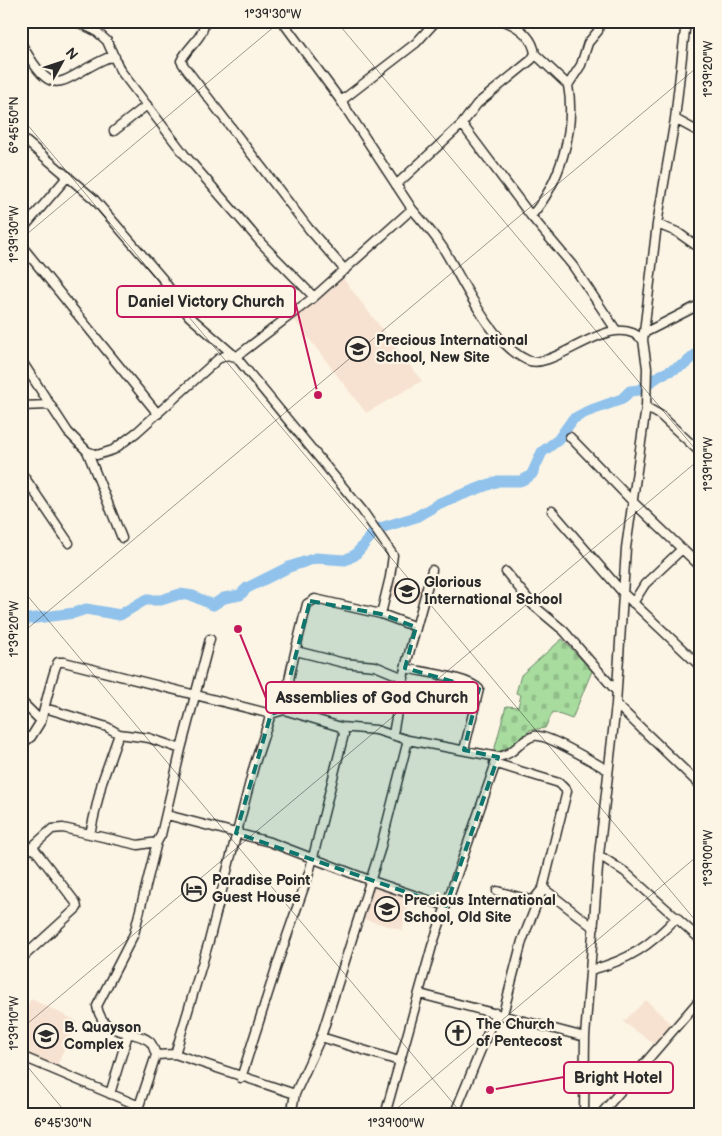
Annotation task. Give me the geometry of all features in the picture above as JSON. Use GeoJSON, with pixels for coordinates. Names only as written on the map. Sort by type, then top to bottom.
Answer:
{"type":"FeatureCollection","features":[{"type":"Feature","properties":{"kind":"street"},"geometry":{"type":"LineString","coordinates":[[75,21],[96,31],[107,41],[120,70],[184,154],[262,244],[314,297]]}},
{"type":"Feature","properties":{"kind":"street"},"geometry":{"type":"LineString","coordinates":[[204,21],[204,27],[197,40],[181,61],[309,229],[345,270]]}},
{"type":"Feature","properties":{"kind":"street"},"geometry":{"type":"LineString","coordinates":[[282,21],[340,101],[412,209],[442,246],[496,334],[517,355],[530,362],[547,359],[616,330],[636,333],[644,337]]}},
{"type":"Feature","properties":{"kind":"street"},"geometry":{"type":"LineString","coordinates":[[340,101],[416,43],[436,21]]}},
{"type":"Feature","properties":{"kind":"street"},"geometry":{"type":"LineString","coordinates":[[504,21],[525,34],[534,46],[535,54],[568,85],[571,100],[569,128],[562,158],[544,201],[531,216]]}},
{"type":"Feature","properties":{"kind":"street"},"geometry":{"type":"LineString","coordinates":[[568,85],[580,64],[588,43],[598,31],[599,21]]}},
{"type":"Feature","properties":{"kind":"street"},"geometry":{"type":"LineString","coordinates":[[584,1115],[585,1037],[599,855],[616,704],[626,548],[634,503],[646,407],[644,337],[657,224],[675,118],[686,21]]}},
{"type":"Feature","properties":{"kind":"street"},"geometry":{"type":"LineString","coordinates":[[21,43],[35,66],[46,78],[56,83],[66,81],[101,60],[115,57]]}},
{"type":"Feature","properties":{"kind":"street"},"geometry":{"type":"LineString","coordinates":[[396,185],[462,124],[477,104],[531,60],[535,54]]}},
{"type":"Feature","properties":{"kind":"street"},"geometry":{"type":"LineString","coordinates":[[114,131],[147,105]]}},
{"type":"Feature","properties":{"kind":"street"},"geometry":{"type":"LineString","coordinates":[[675,118],[701,133]]}},
{"type":"Feature","properties":{"kind":"street"},"geometry":{"type":"LineString","coordinates":[[462,124],[531,216],[573,266],[616,330]]}},
{"type":"Feature","properties":{"kind":"street"},"geometry":{"type":"LineString","coordinates":[[21,137],[94,199],[162,278],[189,316],[236,357],[351,498],[393,555],[390,578],[381,614]]}},
{"type":"Feature","properties":{"kind":"street"},"geometry":{"type":"LineString","coordinates":[[21,230],[68,176]]}},
{"type":"Feature","properties":{"kind":"street"},"geometry":{"type":"LineString","coordinates":[[236,357],[314,297],[412,209]]}},
{"type":"Feature","properties":{"kind":"street"},"geometry":{"type":"LineString","coordinates":[[657,224],[676,232],[701,249]]}},
{"type":"Feature","properties":{"kind":"street"},"geometry":{"type":"LineString","coordinates":[[21,245],[158,414]]}},
{"type":"Feature","properties":{"kind":"street"},"geometry":{"type":"LineString","coordinates":[[644,337],[701,304]]}},
{"type":"Feature","properties":{"kind":"street"},"geometry":{"type":"LineString","coordinates":[[87,451],[98,455],[113,450],[138,432],[218,359],[227,355],[236,357]]}},
{"type":"Feature","properties":{"kind":"street"},"geometry":{"type":"LineString","coordinates":[[21,360],[68,432],[87,451],[122,538]]}},
{"type":"Feature","properties":{"kind":"street"},"geometry":{"type":"LineString","coordinates":[[21,406],[49,405]]}},
{"type":"Feature","properties":{"kind":"street"},"geometry":{"type":"LineString","coordinates":[[646,407],[660,415],[699,448]]}},
{"type":"Feature","properties":{"kind":"street"},"geometry":{"type":"LineString","coordinates":[[570,437],[634,503],[701,567]]}},
{"type":"Feature","properties":{"kind":"street"},"geometry":{"type":"LineString","coordinates":[[21,472],[69,543]]}},
{"type":"Feature","properties":{"kind":"street"},"geometry":{"type":"LineString","coordinates":[[21,488],[29,482]]}},
{"type":"Feature","properties":{"kind":"street"},"geometry":{"type":"LineString","coordinates":[[552,511],[633,604],[701,667]]}},
{"type":"Feature","properties":{"kind":"street"},"geometry":{"type":"LineString","coordinates":[[633,604],[645,584],[682,548]]}},
{"type":"Feature","properties":{"kind":"street"},"geometry":{"type":"LineString","coordinates":[[393,734],[405,668],[432,570]]}},
{"type":"Feature","properties":{"kind":"street"},"geometry":{"type":"LineString","coordinates":[[506,572],[533,605],[564,631],[616,691]]}},
{"type":"Feature","properties":{"kind":"street"},"geometry":{"type":"LineString","coordinates":[[284,710],[289,695],[290,677],[307,604],[310,601],[315,600],[381,614],[416,627]]}},
{"type":"Feature","properties":{"kind":"street"},"geometry":{"type":"LineString","coordinates":[[136,1115],[156,1055],[150,1042],[105,1023],[97,1006],[134,934],[157,842],[167,815],[181,749],[210,639]]}},
{"type":"Feature","properties":{"kind":"street"},"geometry":{"type":"LineString","coordinates":[[296,651],[344,663],[375,666],[404,678]]}},
{"type":"Feature","properties":{"kind":"street"},"geometry":{"type":"LineString","coordinates":[[21,745],[31,737],[41,721],[51,690],[54,667],[58,662],[64,662],[272,714],[284,710],[341,727],[393,734],[408,740],[464,750],[559,783],[567,791],[543,888],[522,941],[499,1013],[454,1115]]}},
{"type":"Feature","properties":{"kind":"street"},"geometry":{"type":"LineString","coordinates":[[405,668],[456,679],[476,686],[479,689],[464,750]]}},
{"type":"Feature","properties":{"kind":"street"},"geometry":{"type":"LineString","coordinates":[[21,701],[41,721]]}},
{"type":"Feature","properties":{"kind":"street"},"geometry":{"type":"LineString","coordinates":[[616,704],[700,784]]}},
{"type":"Feature","properties":{"kind":"street"},"geometry":{"type":"LineString","coordinates":[[45,708],[107,727],[119,734],[149,738],[181,749]]}},
{"type":"Feature","properties":{"kind":"street"},"geometry":{"type":"LineString","coordinates":[[176,1054],[209,941],[236,833],[272,714]]}},
{"type":"Feature","properties":{"kind":"street"},"geometry":{"type":"LineString","coordinates":[[241,1078],[278,959],[309,873],[344,734],[341,727]]}},
{"type":"Feature","properties":{"kind":"street"},"geometry":{"type":"LineString","coordinates":[[90,834],[102,782],[119,734]]}},
{"type":"Feature","properties":{"kind":"street"},"geometry":{"type":"LineString","coordinates":[[496,760],[509,755],[527,739],[536,736],[549,740],[608,770]]}},
{"type":"Feature","properties":{"kind":"street"},"geometry":{"type":"LineString","coordinates":[[291,1115],[295,1094],[321,1037],[380,850],[408,740]]}},
{"type":"Feature","properties":{"kind":"street"},"geometry":{"type":"LineString","coordinates":[[385,1115],[432,946],[496,760]]}},
{"type":"Feature","properties":{"kind":"street"},"geometry":{"type":"LineString","coordinates":[[167,815],[236,833],[312,857],[369,880],[446,906]]}},
{"type":"Feature","properties":{"kind":"street"},"geometry":{"type":"LineString","coordinates":[[21,857],[52,829],[63,828],[138,845],[157,842]]}},
{"type":"Feature","properties":{"kind":"street"},"geometry":{"type":"LineString","coordinates":[[21,959],[77,908],[76,903],[33,846]]}},
{"type":"Feature","properties":{"kind":"street"},"geometry":{"type":"LineString","coordinates":[[599,855],[625,872],[701,940]]}},
{"type":"Feature","properties":{"kind":"street"},"geometry":{"type":"LineString","coordinates":[[497,891],[530,900],[536,898],[543,888]]}},
{"type":"Feature","properties":{"kind":"street"},"geometry":{"type":"LineString","coordinates":[[543,888],[594,928]]}},
{"type":"Feature","properties":{"kind":"street"},"geometry":{"type":"LineString","coordinates":[[591,970],[617,964],[629,957],[662,933],[677,917]]}},
{"type":"Feature","properties":{"kind":"street"},"geometry":{"type":"LineString","coordinates":[[420,994],[499,1013],[585,1037]]}},
{"type":"Feature","properties":{"kind":"street"},"geometry":{"type":"LineString","coordinates":[[602,1114],[633,1074],[701,998]]}},
{"type":"Feature","properties":{"kind":"street"},"geometry":{"type":"LineString","coordinates":[[110,1094],[128,1034]]}},
{"type":"Feature","properties":{"kind":"street"},"geometry":{"type":"LineString","coordinates":[[321,1037],[399,1061]]}},
{"type":"Feature","properties":{"kind":"street"},"geometry":{"type":"LineString","coordinates":[[156,1055],[176,1054],[241,1078],[295,1094]]}},
{"type":"Feature","properties":{"kind":"street"},"geometry":{"type":"LineString","coordinates":[[21,1056],[138,1105]]}},
{"type":"Feature","properties":{"kind":"highlighted area"},"geometry":{"type":"Polygon","coordinates":[[[310,601],[381,614],[416,627],[405,668],[479,689],[464,750],[498,757],[446,906],[236,833],[271,714],[284,710],[289,695],[290,677],[310,601]]]}},
{"type":"Feature","properties":{"kind":"shaded area","name":"Precious International School, New Site"},"geometry":{"type":"Polygon","coordinates":[[[342,277],[422,381],[366,413],[293,318],[342,277]]]}},
{"type":"Feature","properties":{"kind":"shaded area","name":"Glorious International School"},"geometry":{"type":"Polygon","coordinates":[[[393,581],[423,587],[420,602],[390,596],[393,581]]]}},
{"type":"Feature","properties":{"kind":"shaded area","name":"Precious International School, Old Site"},"geometry":{"type":"Polygon","coordinates":[[[372,887],[411,899],[402,930],[363,919],[372,887]]]}},
{"type":"Feature","properties":{"kind":"shaded area","name":"B. Quayson Complex"},"geometry":{"type":"Polygon","coordinates":[[[31,999],[77,1021],[56,1068],[21,1051],[21,1019],[31,999]]]}},
{"type":"Feature","properties":{"kind":"shaded area"},"geometry":{"type":"Polygon","coordinates":[[[646,1000],[673,1026],[656,1045],[623,1022],[646,1000]]]}},
{"type":"Feature","properties":{"kind":"green space"},"geometry":{"type":"Polygon","coordinates":[[[562,639],[592,671],[572,719],[553,712],[545,728],[530,730],[512,745],[493,755],[506,706],[518,707],[521,695],[516,693],[521,675],[562,639]]]}},
{"type":"Feature","properties":{"kind":"waterway"},"geometry":{"type":"LineString","coordinates":[[21,620],[74,613],[86,609],[120,615],[145,600],[161,600],[180,594],[193,596],[213,605],[224,598],[240,595],[247,588],[289,567],[316,558],[345,560],[355,555],[377,529],[416,517],[440,503],[498,481],[520,481],[527,478],[532,474],[542,452],[558,440],[573,419],[586,412],[622,399],[630,391],[639,390],[659,376],[685,364],[701,350]]}},
{"type":"Feature","properties":{"kind":"place","name":"Precious International School, New Site"},"geometry":{"type":"Point","coordinates":[358,349]}},
{"type":"Feature","properties":{"kind":"place","name":"Daniel Victory Church"},"geometry":{"type":"Point","coordinates":[318,395]}},
{"type":"Feature","properties":{"kind":"place","name":"Glorious International School"},"geometry":{"type":"Point","coordinates":[407,591]}},
{"type":"Feature","properties":{"kind":"place","name":"Assemblies of God Church"},"geometry":{"type":"Point","coordinates":[238,629]}},
{"type":"Feature","properties":{"kind":"place","name":"Paradise Point Guest House"},"geometry":{"type":"Point","coordinates":[194,889]}},
{"type":"Feature","properties":{"kind":"place","name":"Precious International School, Old Site"},"geometry":{"type":"Point","coordinates":[387,909]}},
{"type":"Feature","properties":{"kind":"place","name":"The Church of Pentecost"},"geometry":{"type":"Point","coordinates":[458,1033]}},
{"type":"Feature","properties":{"kind":"place","name":"B. Quayson Complex"},"geometry":{"type":"Point","coordinates":[46,1036]}},
{"type":"Feature","properties":{"kind":"place","name":"Bright Hotel"},"geometry":{"type":"Point","coordinates":[490,1090]}}]}
